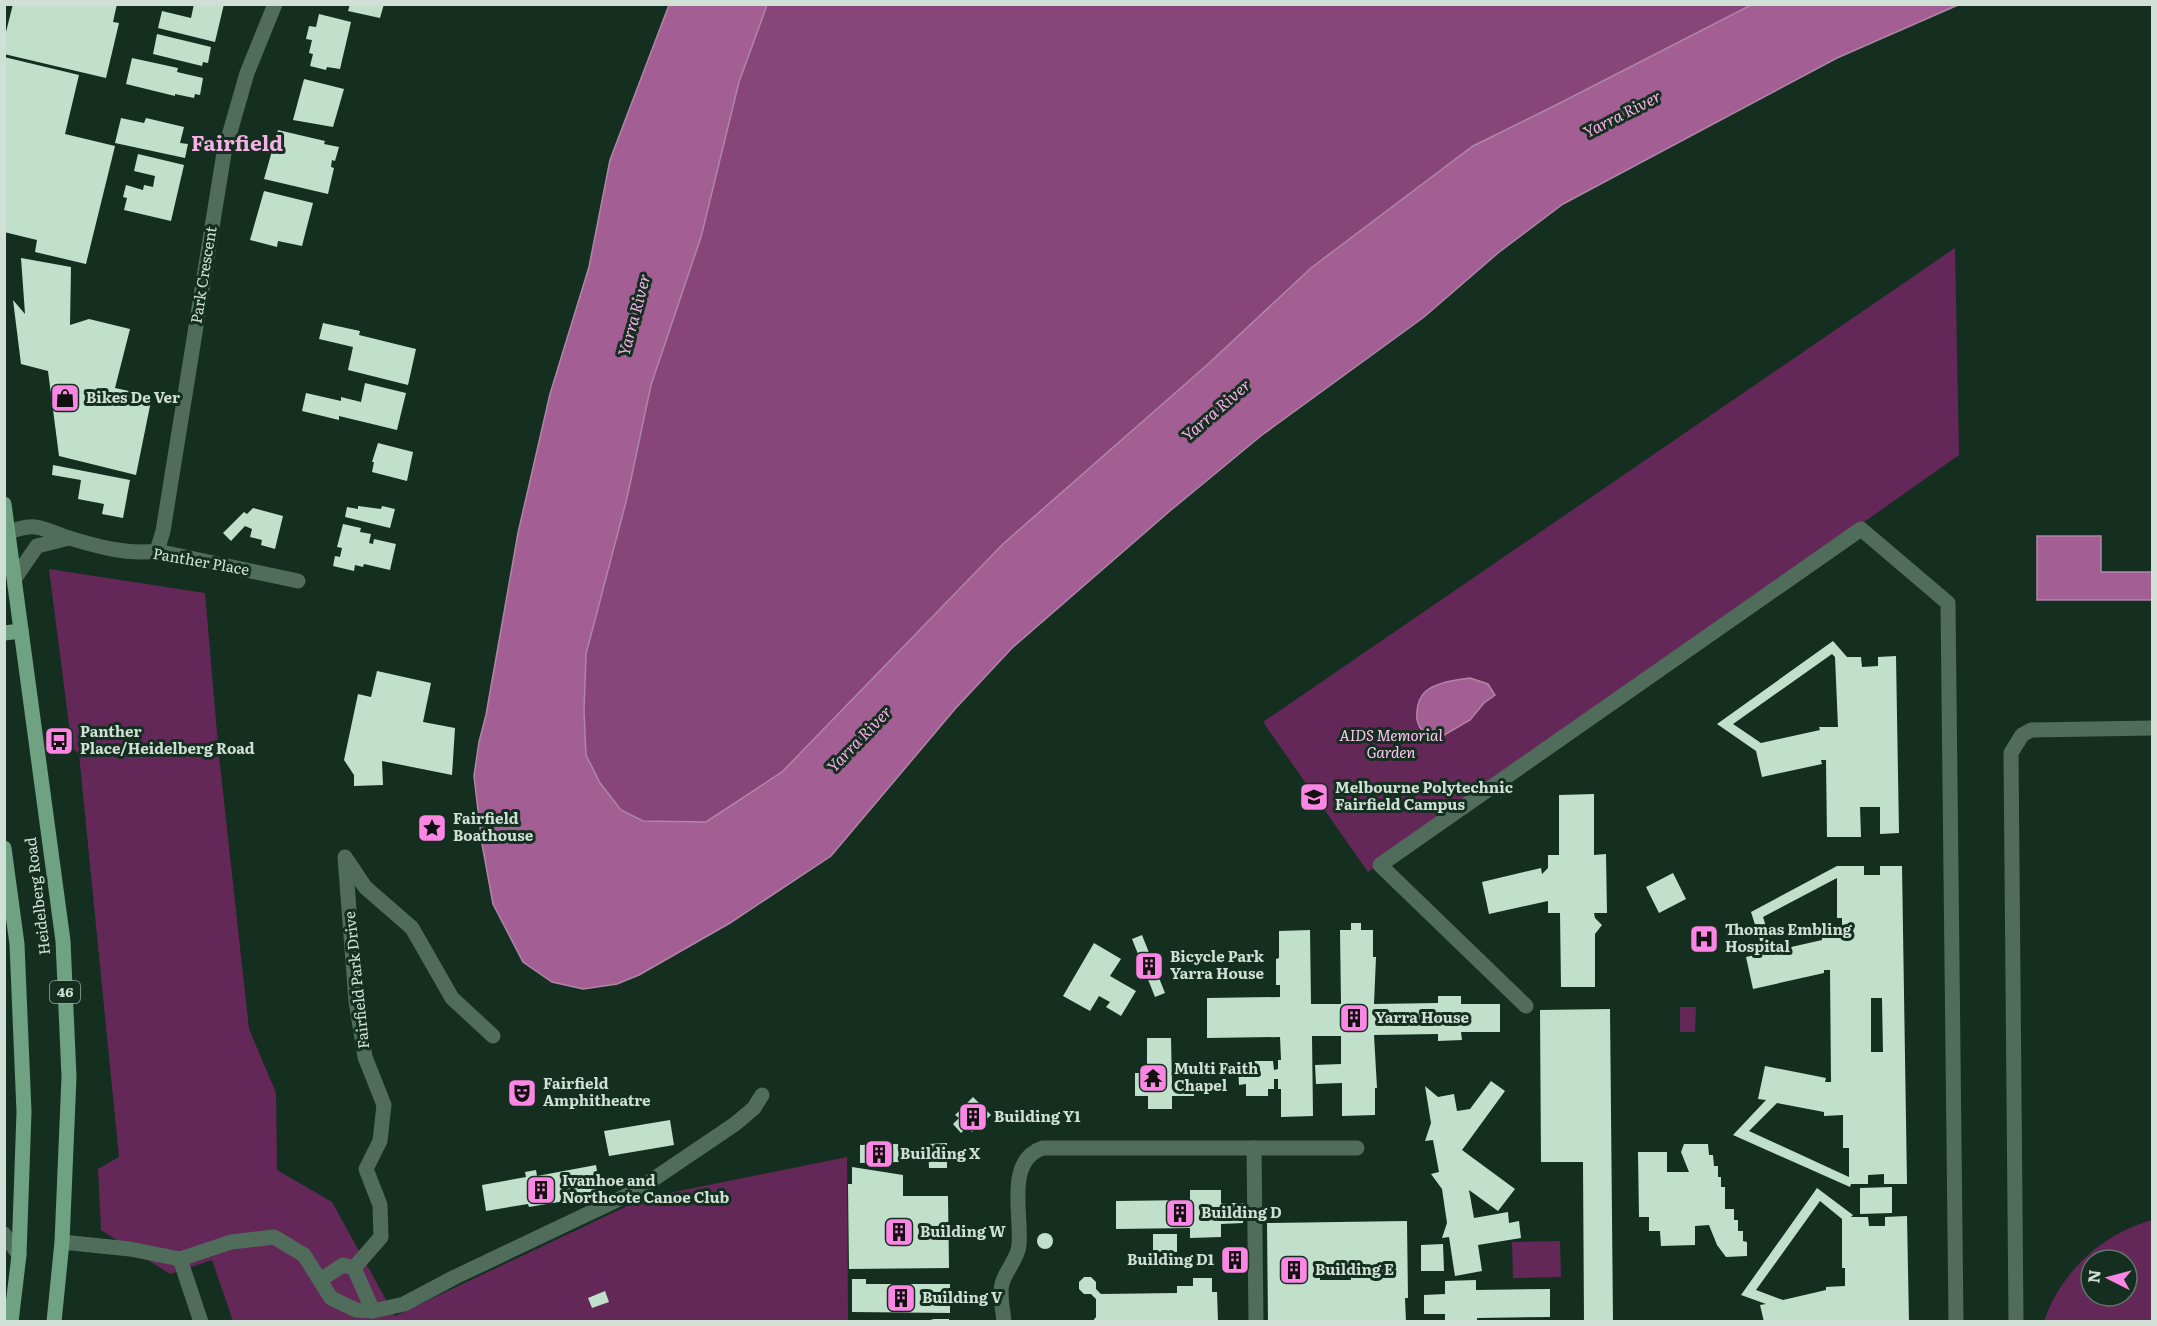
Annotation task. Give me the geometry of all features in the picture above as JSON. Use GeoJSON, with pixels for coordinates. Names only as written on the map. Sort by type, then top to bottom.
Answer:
{"type":"FeatureCollection","features":[{"type":"Feature","properties":{"kind":"main road","name":"Heidelberg Road"},"geometry":{"type":"LineString","coordinates":[[4,504],[6,534],[15,578],[63,941],[69,1077],[62,1242],[54,1322]]}},
{"type":"Feature","properties":{"kind":"main road"},"geometry":{"type":"LineString","coordinates":[[4,633],[21,631]]}},
{"type":"Feature","properties":{"kind":"main road","name":"Heidelberg Road"},"geometry":{"type":"LineString","coordinates":[[4,848],[17,944],[24,1112],[19,1255],[11,1322]]}},
{"type":"Feature","properties":{"kind":"street","name":"Park Crescent"},"geometry":{"type":"LineString","coordinates":[[157,551],[163,531],[224,153],[247,73],[275,4]]}},
{"type":"Feature","properties":{"kind":"street","name":"Panther Place"},"geometry":{"type":"LineString","coordinates":[[6,534],[35,527],[69,538],[140,553],[157,551],[298,581]]}},
{"type":"Feature","properties":{"kind":"street"},"geometry":{"type":"LineString","coordinates":[[1526,1006],[1380,865],[1862,530],[1948,603],[1956,1322]]}},
{"type":"Feature","properties":{"kind":"street","name":"Panther Place"},"geometry":{"type":"LineString","coordinates":[[15,578],[37,546],[69,538]]}},
{"type":"Feature","properties":{"kind":"street"},"geometry":{"type":"LineString","coordinates":[[2016,1322],[2012,753],[2022,735],[2031,730],[2152,728]]}},
{"type":"Feature","properties":{"kind":"street","name":"Fairfield Park Drive"},"geometry":{"type":"LineString","coordinates":[[354,1268],[381,1237],[380,1205],[366,1169],[380,1141],[384,1105],[365,1057],[356,1001],[345,857],[365,887],[412,928],[452,998],[493,1036]]}},
{"type":"Feature","properties":{"kind":"street"},"geometry":{"type":"LineString","coordinates":[[62,1242],[130,1249],[180,1259],[231,1242],[274,1237],[304,1255],[331,1298],[356,1310],[373,1311],[404,1304],[455,1277],[636,1191],[735,1124],[754,1108],[762,1095]]}},
{"type":"Feature","properties":{"kind":"street"},"geometry":{"type":"LineString","coordinates":[[1004,1322],[1001,1285],[1019,1248],[1019,1180],[1025,1161],[1035,1151],[1043,1148],[1357,1148]]}},
{"type":"Feature","properties":{"kind":"street"},"geometry":{"type":"LineString","coordinates":[[1254,1148],[1256,1322]]}},
{"type":"Feature","properties":{"kind":"street"},"geometry":{"type":"LineString","coordinates":[[4,1234],[19,1255]]}},
{"type":"Feature","properties":{"kind":"street"},"geometry":{"type":"LineString","coordinates":[[180,1259],[201,1322]]}},
{"type":"Feature","properties":{"kind":"street"},"geometry":{"type":"LineString","coordinates":[[320,1280],[343,1265],[354,1268],[373,1311]]}},
{"type":"Feature","properties":{"kind":"green space","name":"AIDS Memorial Garden"},"geometry":{"type":"Polygon","coordinates":[[[1955,248],[1959,455],[1368,872],[1263,722],[1955,248]]]}},
{"type":"Feature","properties":{"kind":"green space"},"geometry":{"type":"Polygon","coordinates":[[[49,569],[205,593],[219,756],[249,1029],[276,1093],[277,1170],[332,1202],[395,1316],[644,1198],[847,1157],[848,1321],[233,1321],[212,1260],[170,1274],[101,1230],[98,1169],[119,1157],[79,754],[72,748],[49,569]]]}},
{"type":"Feature","properties":{"kind":"green space"},"geometry":{"type":"Polygon","coordinates":[[[1680,1007],[1696,1007],[1695,1032],[1680,1032],[1680,1007]]]}},
{"type":"Feature","properties":{"kind":"green space"},"geometry":{"type":"Polygon","coordinates":[[[2152,1220],[2152,1321],[2044,1321],[2051,1303],[2079,1264],[2079,1308],[2139,1308],[2139,1248],[2096,1248],[2116,1235],[2152,1220]]]}},
{"type":"Feature","properties":{"kind":"green space"},"geometry":{"type":"Polygon","coordinates":[[[1560,1241],[1561,1277],[1513,1278],[1512,1242],[1560,1241]]]}},
{"type":"Feature","properties":{"kind":"shaded area"},"geometry":{"type":"Polygon","coordinates":[[[767,5],[1751,5],[1473,146],[1311,268],[1207,365],[1003,545],[782,772],[706,823],[643,821],[621,810],[600,783],[586,755],[584,711],[586,654],[627,498],[651,385],[701,237],[739,82],[767,5]]]}},
{"type":"Feature","properties":{"kind":"water","name":"Yarra River"},"geometry":{"type":"Polygon","coordinates":[[[669,5],[767,5],[739,82],[701,237],[651,385],[627,498],[586,654],[584,711],[586,755],[600,783],[621,810],[643,821],[706,822],[782,772],[1003,544],[1207,365],[1311,268],[1473,146],[1751,5],[1958,5],[1837,58],[1563,204],[1498,253],[1424,317],[1262,435],[1171,510],[1012,648],[955,709],[831,856],[730,923],[639,975],[617,984],[583,989],[552,982],[523,962],[493,904],[482,844],[474,776],[518,533],[550,394],[589,267],[610,160],[669,5]]]}},
{"type":"Feature","properties":{"kind":"water"},"geometry":{"type":"Polygon","coordinates":[[[2037,536],[2101,536],[2101,572],[2152,572],[2152,600],[2037,600],[2037,536]]]}},
{"type":"Feature","properties":{"kind":"water"},"geometry":{"type":"Polygon","coordinates":[[[1470,678],[1488,684],[1495,695],[1484,703],[1470,720],[1441,737],[1423,731],[1418,722],[1417,712],[1419,701],[1425,692],[1440,684],[1470,678]]]}},
{"type":"Feature","properties":{"kind":"building"},"geometry":{"type":"Polygon","coordinates":[[[13,4],[117,4],[113,22],[119,23],[106,78],[4,54],[4,40],[13,4]]]}},
{"type":"Feature","properties":{"kind":"building"},"geometry":{"type":"Polygon","coordinates":[[[194,4],[224,4],[215,42],[158,28],[162,11],[191,18],[194,4]]]}},
{"type":"Feature","properties":{"kind":"building"},"geometry":{"type":"Polygon","coordinates":[[[350,4],[384,4],[380,18],[348,11],[350,4]]]}},
{"type":"Feature","properties":{"kind":"building"},"geometry":{"type":"Polygon","coordinates":[[[319,14],[351,22],[340,69],[327,67],[326,70],[310,66],[313,54],[309,53],[312,40],[306,39],[309,26],[316,27],[319,14]]]}},
{"type":"Feature","properties":{"kind":"building"},"geometry":{"type":"Polygon","coordinates":[[[157,34],[211,47],[208,63],[203,62],[202,66],[153,54],[157,34]]]}},
{"type":"Feature","properties":{"kind":"building"},"geometry":{"type":"Polygon","coordinates":[[[4,57],[79,75],[65,134],[115,146],[86,264],[35,252],[37,240],[4,232],[4,57]]]}},
{"type":"Feature","properties":{"kind":"building"},"geometry":{"type":"Polygon","coordinates":[[[132,58],[178,68],[177,72],[203,78],[200,95],[195,94],[194,98],[175,94],[175,96],[126,84],[132,58]]]}},
{"type":"Feature","properties":{"kind":"building"},"geometry":{"type":"Polygon","coordinates":[[[304,79],[344,89],[333,127],[293,120],[304,79]]]}},
{"type":"Feature","properties":{"kind":"building"},"geometry":{"type":"Polygon","coordinates":[[[121,118],[144,123],[146,118],[184,127],[180,143],[188,144],[185,158],[115,143],[121,118]]]}},
{"type":"Feature","properties":{"kind":"building"},"geometry":{"type":"Polygon","coordinates":[[[278,130],[325,141],[324,144],[339,147],[335,161],[332,160],[331,167],[334,168],[328,194],[264,179],[278,130]]]}},
{"type":"Feature","properties":{"kind":"building"},"geometry":{"type":"Polygon","coordinates":[[[138,154],[184,165],[171,221],[124,210],[127,198],[123,197],[126,185],[143,190],[144,185],[153,187],[155,176],[134,171],[138,154]]]}},
{"type":"Feature","properties":{"kind":"building"},"geometry":{"type":"Polygon","coordinates":[[[264,191],[313,203],[302,246],[278,241],[277,247],[250,240],[264,191]]]}},
{"type":"Feature","properties":{"kind":"building"},"geometry":{"type":"Polygon","coordinates":[[[21,258],[71,267],[70,325],[89,319],[130,329],[115,388],[152,396],[136,475],[59,456],[48,371],[21,364],[13,300],[25,314],[21,258]]]}},
{"type":"Feature","properties":{"kind":"building"},"geometry":{"type":"Polygon","coordinates":[[[323,323],[360,331],[359,335],[416,349],[408,385],[348,370],[353,347],[319,339],[323,323]]]}},
{"type":"Feature","properties":{"kind":"building"},"geometry":{"type":"Polygon","coordinates":[[[365,383],[406,393],[397,430],[339,416],[339,420],[302,411],[306,393],[341,401],[341,397],[361,402],[365,383]]]}},
{"type":"Feature","properties":{"kind":"building"},"geometry":{"type":"Polygon","coordinates":[[[378,443],[413,452],[407,481],[372,472],[374,462],[372,462],[378,443]]]}},
{"type":"Feature","properties":{"kind":"building"},"geometry":{"type":"Polygon","coordinates":[[[53,465],[130,480],[123,518],[102,514],[104,504],[78,499],[81,480],[52,475],[53,465]]]}},
{"type":"Feature","properties":{"kind":"building"},"geometry":{"type":"Polygon","coordinates":[[[358,506],[381,509],[382,506],[395,509],[390,528],[345,517],[347,507],[358,509],[358,506]]]}},
{"type":"Feature","properties":{"kind":"building"},"geometry":{"type":"Polygon","coordinates":[[[253,508],[283,516],[275,549],[261,545],[262,540],[250,537],[252,529],[245,526],[231,541],[223,533],[244,512],[247,514],[253,508]]]}},
{"type":"Feature","properties":{"kind":"building"},"geometry":{"type":"Polygon","coordinates":[[[343,524],[361,528],[360,532],[371,534],[369,543],[373,544],[374,539],[396,544],[390,570],[364,564],[363,567],[355,565],[354,571],[333,566],[335,556],[340,557],[342,548],[337,547],[343,524]]]}},
{"type":"Feature","properties":{"kind":"building"},"geometry":{"type":"Polygon","coordinates":[[[1833,641],[1847,657],[1861,657],[1862,667],[1878,666],[1878,657],[1896,656],[1899,833],[1880,834],[1880,807],[1860,807],[1861,837],[1827,837],[1826,760],[1821,760],[1822,764],[1762,777],[1756,751],[1717,724],[1833,641]],[[1832,654],[1733,724],[1761,743],[1820,730],[1819,727],[1838,727],[1835,657],[1832,654]]]}},
{"type":"Feature","properties":{"kind":"building"},"geometry":{"type":"Polygon","coordinates":[[[377,671],[431,683],[423,722],[455,728],[452,775],[382,761],[383,785],[354,786],[354,775],[344,760],[358,694],[371,697],[377,671]]]}},
{"type":"Feature","properties":{"kind":"building"},"geometry":{"type":"Polygon","coordinates":[[[1594,794],[1594,855],[1606,854],[1607,913],[1594,913],[1595,918],[1602,925],[1595,934],[1595,987],[1561,987],[1560,913],[1548,913],[1548,901],[1489,914],[1482,882],[1541,868],[1542,874],[1548,868],[1548,855],[1559,855],[1559,795],[1594,794]]]}},
{"type":"Feature","properties":{"kind":"building"},"geometry":{"type":"Polygon","coordinates":[[[1837,866],[1864,866],[1864,875],[1880,875],[1880,866],[1902,866],[1907,1184],[1884,1184],[1884,1174],[1868,1175],[1868,1184],[1851,1184],[1850,1187],[1733,1135],[1766,1100],[1758,1099],[1765,1066],[1826,1078],[1825,1082],[1831,1082],[1830,970],[1753,989],[1746,957],[1764,953],[1751,912],[1837,866]],[[1837,878],[1763,917],[1774,951],[1822,940],[1822,936],[1842,936],[1842,918],[1837,918],[1837,878]],[[1871,998],[1871,1052],[1883,1052],[1882,998],[1871,998]],[[1777,1103],[1749,1131],[1849,1177],[1849,1148],[1843,1148],[1843,1115],[1824,1116],[1824,1112],[1777,1103]]]}},
{"type":"Feature","properties":{"kind":"building"},"geometry":{"type":"Polygon","coordinates":[[[1673,873],[1686,899],[1659,913],[1646,887],[1673,873]]]}},
{"type":"Feature","properties":{"kind":"building","name":"Yarra House"},"geometry":{"type":"Polygon","coordinates":[[[1351,923],[1361,923],[1361,930],[1373,930],[1373,957],[1376,957],[1374,1004],[1438,1003],[1438,996],[1461,996],[1461,1004],[1500,1004],[1500,1032],[1461,1032],[1462,1040],[1438,1041],[1438,1034],[1374,1035],[1377,1088],[1375,1088],[1375,1115],[1342,1116],[1342,1083],[1316,1084],[1315,1065],[1341,1064],[1341,1036],[1312,1036],[1313,1116],[1281,1117],[1281,1089],[1278,1089],[1278,1079],[1274,1079],[1274,1089],[1268,1089],[1268,1096],[1246,1096],[1246,1084],[1239,1085],[1238,1066],[1245,1066],[1245,1061],[1273,1061],[1274,1070],[1278,1069],[1278,1060],[1281,1060],[1280,1037],[1207,1038],[1207,998],[1280,997],[1280,985],[1276,985],[1279,931],[1310,930],[1311,1004],[1341,1004],[1340,930],[1351,930],[1351,923]]]}},
{"type":"Feature","properties":{"kind":"building","name":"Bicycle Park Yarra House"},"geometry":{"type":"Polygon","coordinates":[[[1142,935],[1165,993],[1155,997],[1132,939],[1142,935]]]}},
{"type":"Feature","properties":{"kind":"building"},"geometry":{"type":"Polygon","coordinates":[[[1094,943],[1121,959],[1110,976],[1136,991],[1121,1016],[1106,1007],[1110,1002],[1099,996],[1090,1011],[1063,996],[1094,943]]]}},
{"type":"Feature","properties":{"kind":"building"},"geometry":{"type":"Polygon","coordinates":[[[1610,1009],[1613,1322],[1584,1322],[1583,1162],[1541,1162],[1540,1010],[1610,1009]]]}},
{"type":"Feature","properties":{"kind":"building","name":"Multi Faith Chapel"},"geometry":{"type":"Polygon","coordinates":[[[1147,1038],[1171,1038],[1172,1084],[1194,1083],[1194,1096],[1172,1096],[1172,1109],[1148,1109],[1148,1096],[1135,1096],[1135,1073],[1147,1073],[1147,1038]]]}},
{"type":"Feature","properties":{"kind":"building"},"geometry":{"type":"Polygon","coordinates":[[[1491,1081],[1505,1091],[1462,1150],[1515,1189],[1498,1211],[1469,1190],[1474,1218],[1508,1212],[1509,1223],[1519,1221],[1521,1238],[1478,1245],[1482,1271],[1455,1276],[1449,1237],[1442,1238],[1447,1223],[1442,1189],[1431,1174],[1439,1172],[1433,1140],[1425,1141],[1431,1123],[1425,1086],[1438,1097],[1454,1094],[1457,1111],[1470,1109],[1491,1081]]]}},
{"type":"Feature","properties":{"kind":"building","name":"Building Y1"},"geometry":{"type":"Polygon","coordinates":[[[973,1097],[991,1115],[972,1132],[967,1127],[961,1133],[953,1124],[959,1118],[955,1115],[973,1097]]]}},
{"type":"Feature","properties":{"kind":"building"},"geometry":{"type":"Polygon","coordinates":[[[670,1120],[674,1145],[609,1156],[604,1131],[670,1120]]]}},
{"type":"Feature","properties":{"kind":"building"},"geometry":{"type":"Polygon","coordinates":[[[947,1143],[947,1168],[929,1168],[928,1144],[947,1143]]]}},
{"type":"Feature","properties":{"kind":"building","name":"Building X"},"geometry":{"type":"Polygon","coordinates":[[[898,1144],[899,1162],[860,1163],[860,1145],[898,1144]]]}},
{"type":"Feature","properties":{"kind":"building"},"geometry":{"type":"Polygon","coordinates":[[[1684,1144],[1708,1144],[1709,1155],[1713,1155],[1714,1166],[1718,1166],[1721,1187],[1725,1187],[1725,1209],[1734,1209],[1734,1220],[1738,1220],[1738,1231],[1743,1231],[1743,1241],[1747,1242],[1747,1256],[1726,1257],[1717,1245],[1709,1225],[1695,1226],[1695,1245],[1661,1246],[1660,1231],[1649,1231],[1649,1217],[1639,1217],[1638,1152],[1667,1152],[1667,1172],[1689,1172],[1681,1152],[1684,1144]]]}},
{"type":"Feature","properties":{"kind":"building","name":"Ivanhoe and Northcote Canoe Club"},"geometry":{"type":"Polygon","coordinates":[[[596,1165],[601,1195],[529,1207],[528,1204],[486,1211],[482,1185],[526,1177],[525,1172],[536,1170],[537,1176],[596,1165]]]}},
{"type":"Feature","properties":{"kind":"building","name":"Building W"},"geometry":{"type":"Polygon","coordinates":[[[852,1167],[903,1175],[903,1196],[948,1196],[949,1268],[849,1269],[848,1184],[852,1184],[852,1167]]]}},
{"type":"Feature","properties":{"kind":"building"},"geometry":{"type":"Polygon","coordinates":[[[1892,1187],[1892,1213],[1860,1214],[1860,1188],[1892,1187]]]}},
{"type":"Feature","properties":{"kind":"building"},"geometry":{"type":"Polygon","coordinates":[[[1817,1188],[1853,1215],[1851,1217],[1868,1217],[1869,1226],[1885,1226],[1885,1217],[1907,1216],[1909,1322],[1835,1322],[1835,1320],[1828,1320],[1828,1322],[1764,1322],[1760,1305],[1766,1304],[1741,1295],[1817,1188]],[[1820,1201],[1756,1290],[1783,1300],[1826,1290],[1826,1287],[1845,1286],[1845,1268],[1842,1268],[1842,1219],[1820,1201]]]}},
{"type":"Feature","properties":{"kind":"building","name":"Building D"},"geometry":{"type":"Polygon","coordinates":[[[1190,1190],[1221,1190],[1221,1203],[1243,1203],[1243,1223],[1221,1224],[1221,1237],[1190,1238],[1190,1228],[1116,1229],[1116,1201],[1190,1200],[1190,1190]]]}},
{"type":"Feature","properties":{"kind":"building","name":"Building E"},"geometry":{"type":"Polygon","coordinates":[[[1407,1221],[1406,1322],[1268,1322],[1267,1223],[1407,1221]],[[1320,1266],[1320,1280],[1351,1280],[1350,1266],[1320,1266]],[[1376,1266],[1377,1278],[1382,1278],[1382,1266],[1376,1266]]]}},
{"type":"Feature","properties":{"kind":"building"},"geometry":{"type":"Polygon","coordinates":[[[1045,1233],[1051,1235],[1053,1241],[1051,1247],[1045,1249],[1039,1247],[1037,1241],[1039,1235],[1045,1233]]]}},
{"type":"Feature","properties":{"kind":"building"},"geometry":{"type":"Polygon","coordinates":[[[1153,1234],[1177,1234],[1177,1252],[1153,1252],[1153,1234]]]}},
{"type":"Feature","properties":{"kind":"building"},"geometry":{"type":"Polygon","coordinates":[[[1443,1244],[1444,1271],[1421,1271],[1421,1245],[1443,1244]]]}},
{"type":"Feature","properties":{"kind":"building","name":"Building D1"},"geometry":{"type":"Polygon","coordinates":[[[1224,1247],[1246,1247],[1246,1272],[1224,1273],[1224,1247]]]}},
{"type":"Feature","properties":{"kind":"building"},"geometry":{"type":"Polygon","coordinates":[[[1084,1277],[1091,1277],[1096,1282],[1096,1289],[1101,1294],[1177,1293],[1177,1286],[1193,1286],[1193,1278],[1212,1278],[1212,1292],[1217,1292],[1218,1321],[1092,1322],[1096,1317],[1096,1299],[1079,1289],[1079,1282],[1084,1277]]]}},
{"type":"Feature","properties":{"kind":"building","name":"Building V"},"geometry":{"type":"Polygon","coordinates":[[[852,1279],[866,1279],[866,1284],[950,1284],[950,1313],[852,1312],[852,1279]]]}},
{"type":"Feature","properties":{"kind":"building"},"geometry":{"type":"Polygon","coordinates":[[[1476,1280],[1476,1290],[1550,1289],[1550,1317],[1477,1318],[1477,1322],[1445,1322],[1445,1314],[1424,1314],[1424,1295],[1445,1294],[1445,1281],[1476,1280]]]}},
{"type":"Feature","properties":{"kind":"building"},"geometry":{"type":"Polygon","coordinates":[[[605,1291],[609,1302],[592,1308],[588,1298],[605,1291]]]}},
{"type":"Feature","properties":{"kind":"building"},"geometry":{"type":"Polygon","coordinates":[[[949,1319],[949,1322],[923,1322],[949,1319]]]}},
{"type":"Feature","properties":{"kind":"place","name":"Bikes De Ver"},"geometry":{"type":"Point","coordinates":[65,398]}},
{"type":"Feature","properties":{"kind":"place","name":"Panther Place/Heidelberg Road"},"geometry":{"type":"Point","coordinates":[59,741]}},
{"type":"Feature","properties":{"kind":"place","name":"Melbourne Polytechnic Fairfield Campus"},"geometry":{"type":"Point","coordinates":[1314,797]}},
{"type":"Feature","properties":{"kind":"place","name":"Fairfield Boathouse"},"geometry":{"type":"Point","coordinates":[432,828]}},
{"type":"Feature","properties":{"kind":"place","name":"Thomas Embling Hospital"},"geometry":{"type":"Point","coordinates":[1704,939]}},
{"type":"Feature","properties":{"kind":"place","name":"Bicycle Park Yarra House"},"geometry":{"type":"Point","coordinates":[1149,966]}},
{"type":"Feature","properties":{"kind":"place","name":"Yarra House"},"geometry":{"type":"Point","coordinates":[1354,1018]}},
{"type":"Feature","properties":{"kind":"place","name":"Multi Faith Chapel"},"geometry":{"type":"Point","coordinates":[1153,1078]}},
{"type":"Feature","properties":{"kind":"place","name":"Fairfield Amphitheatre"},"geometry":{"type":"Point","coordinates":[522,1093]}},
{"type":"Feature","properties":{"kind":"place","name":"Building Y1"},"geometry":{"type":"Point","coordinates":[973,1117]}},
{"type":"Feature","properties":{"kind":"place","name":"Building X"},"geometry":{"type":"Point","coordinates":[879,1154]}},
{"type":"Feature","properties":{"kind":"place","name":"Ivanhoe and Northcote Canoe Club"},"geometry":{"type":"Point","coordinates":[541,1190]}},
{"type":"Feature","properties":{"kind":"place","name":"Building D"},"geometry":{"type":"Point","coordinates":[1180,1213]}},
{"type":"Feature","properties":{"kind":"place","name":"Building W"},"geometry":{"type":"Point","coordinates":[899,1232]}},
{"type":"Feature","properties":{"kind":"place","name":"Building D1"},"geometry":{"type":"Point","coordinates":[1235,1260]}},
{"type":"Feature","properties":{"kind":"place","name":"Building E"},"geometry":{"type":"Point","coordinates":[1294,1270]}},
{"type":"Feature","properties":{"kind":"place","name":"Building V"},"geometry":{"type":"Point","coordinates":[901,1298]}},
{"type":"Feature","properties":{"kind":"district","name":"Fairfield"},"geometry":{"type":"Point","coordinates":[237,144]}}]}
